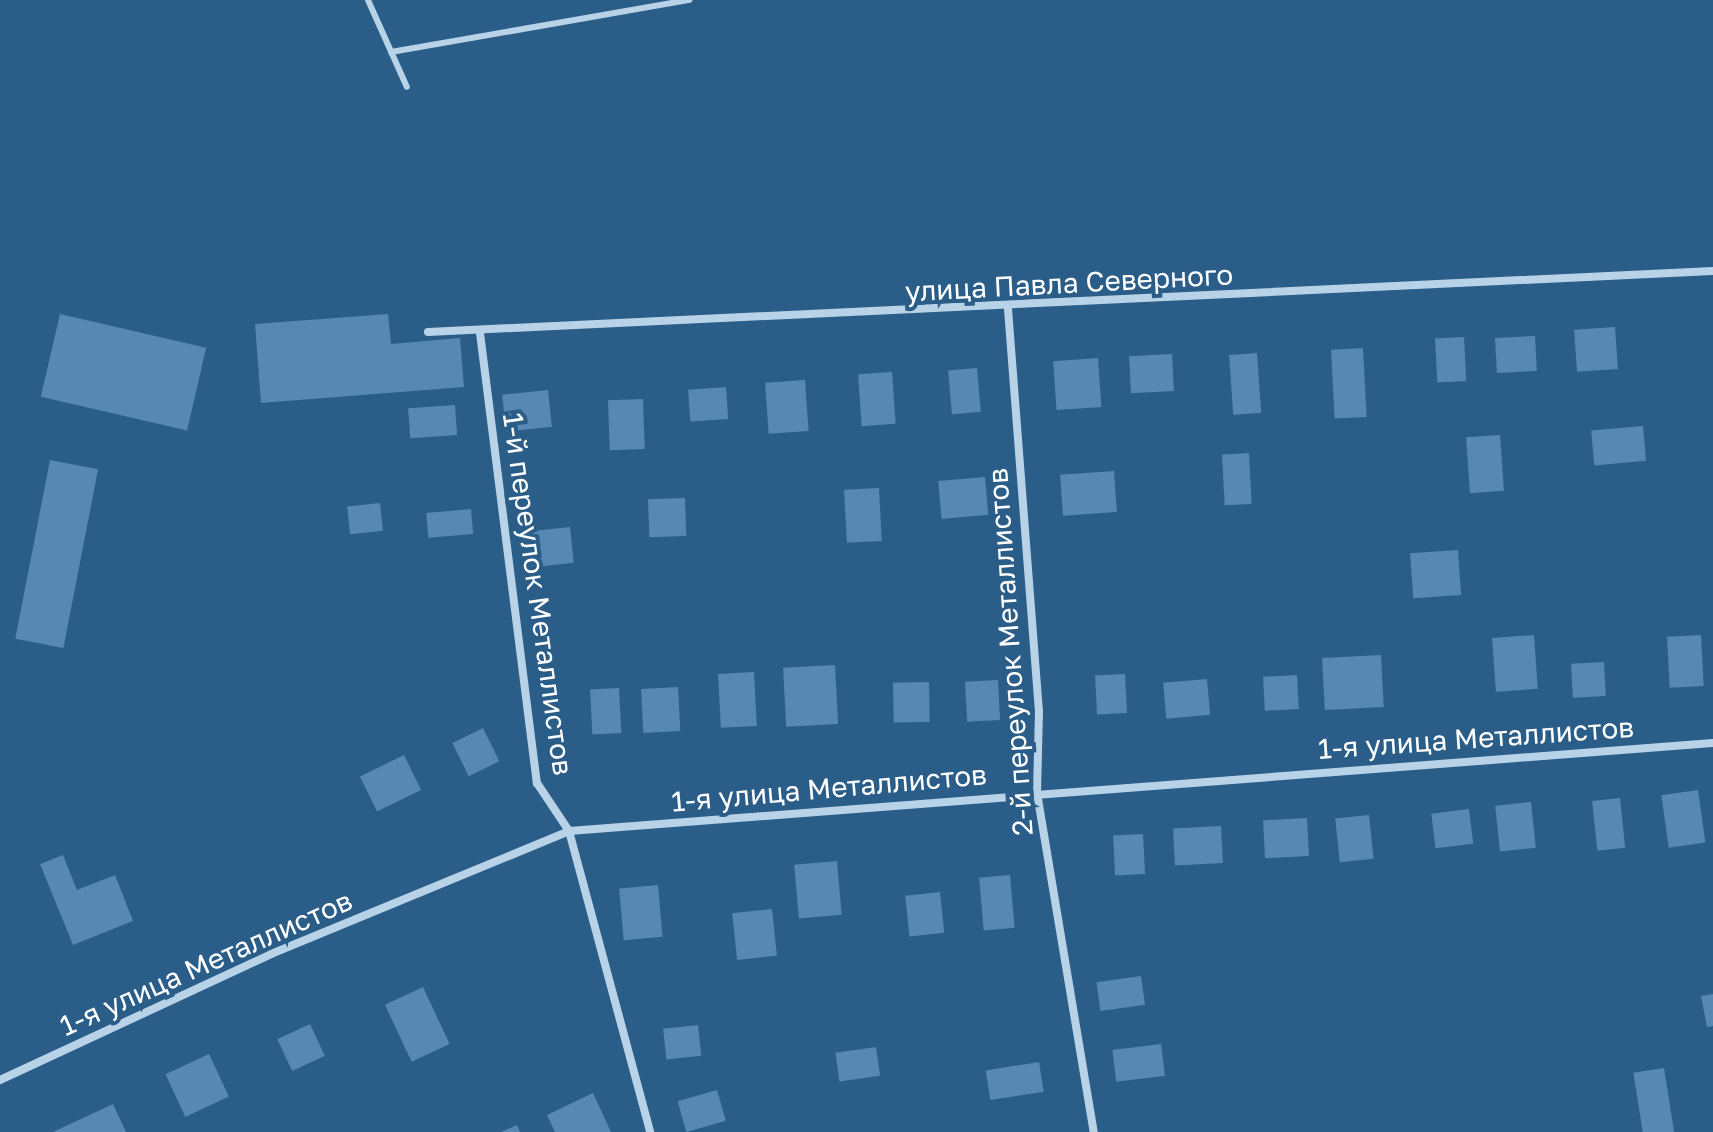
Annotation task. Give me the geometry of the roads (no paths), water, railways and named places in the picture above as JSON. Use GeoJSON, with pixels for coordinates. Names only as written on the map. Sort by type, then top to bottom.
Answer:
{"type":"FeatureCollection","features":[{"type":"Feature","properties":{"kind":"street","name":"улица Павла Северного"},"geometry":{"type":"LineString","coordinates":[[428,332],[480,333],[1008,309],[1713,271]]}},
{"type":"Feature","properties":{"kind":"street","name":"2-й переулок Металлистов"},"geometry":{"type":"LineString","coordinates":[[1008,309],[1039,711],[1037,793],[1094,1132]]}},
{"type":"Feature","properties":{"kind":"street","name":"1-й переулок Металлистов"},"geometry":{"type":"LineString","coordinates":[[480,333],[537,783],[569,831],[650,1132]]}},
{"type":"Feature","properties":{"kind":"street","name":"1-я улица Металлистов"},"geometry":{"type":"LineString","coordinates":[[0,1080],[271,954],[569,831],[1713,743]]}},
{"type":"Feature","properties":{"kind":"lane"},"geometry":{"type":"LineString","coordinates":[[368,0],[407,87]]}},
{"type":"Feature","properties":{"kind":"lane"},"geometry":{"type":"LineString","coordinates":[[391,52],[690,0]]}}]}
